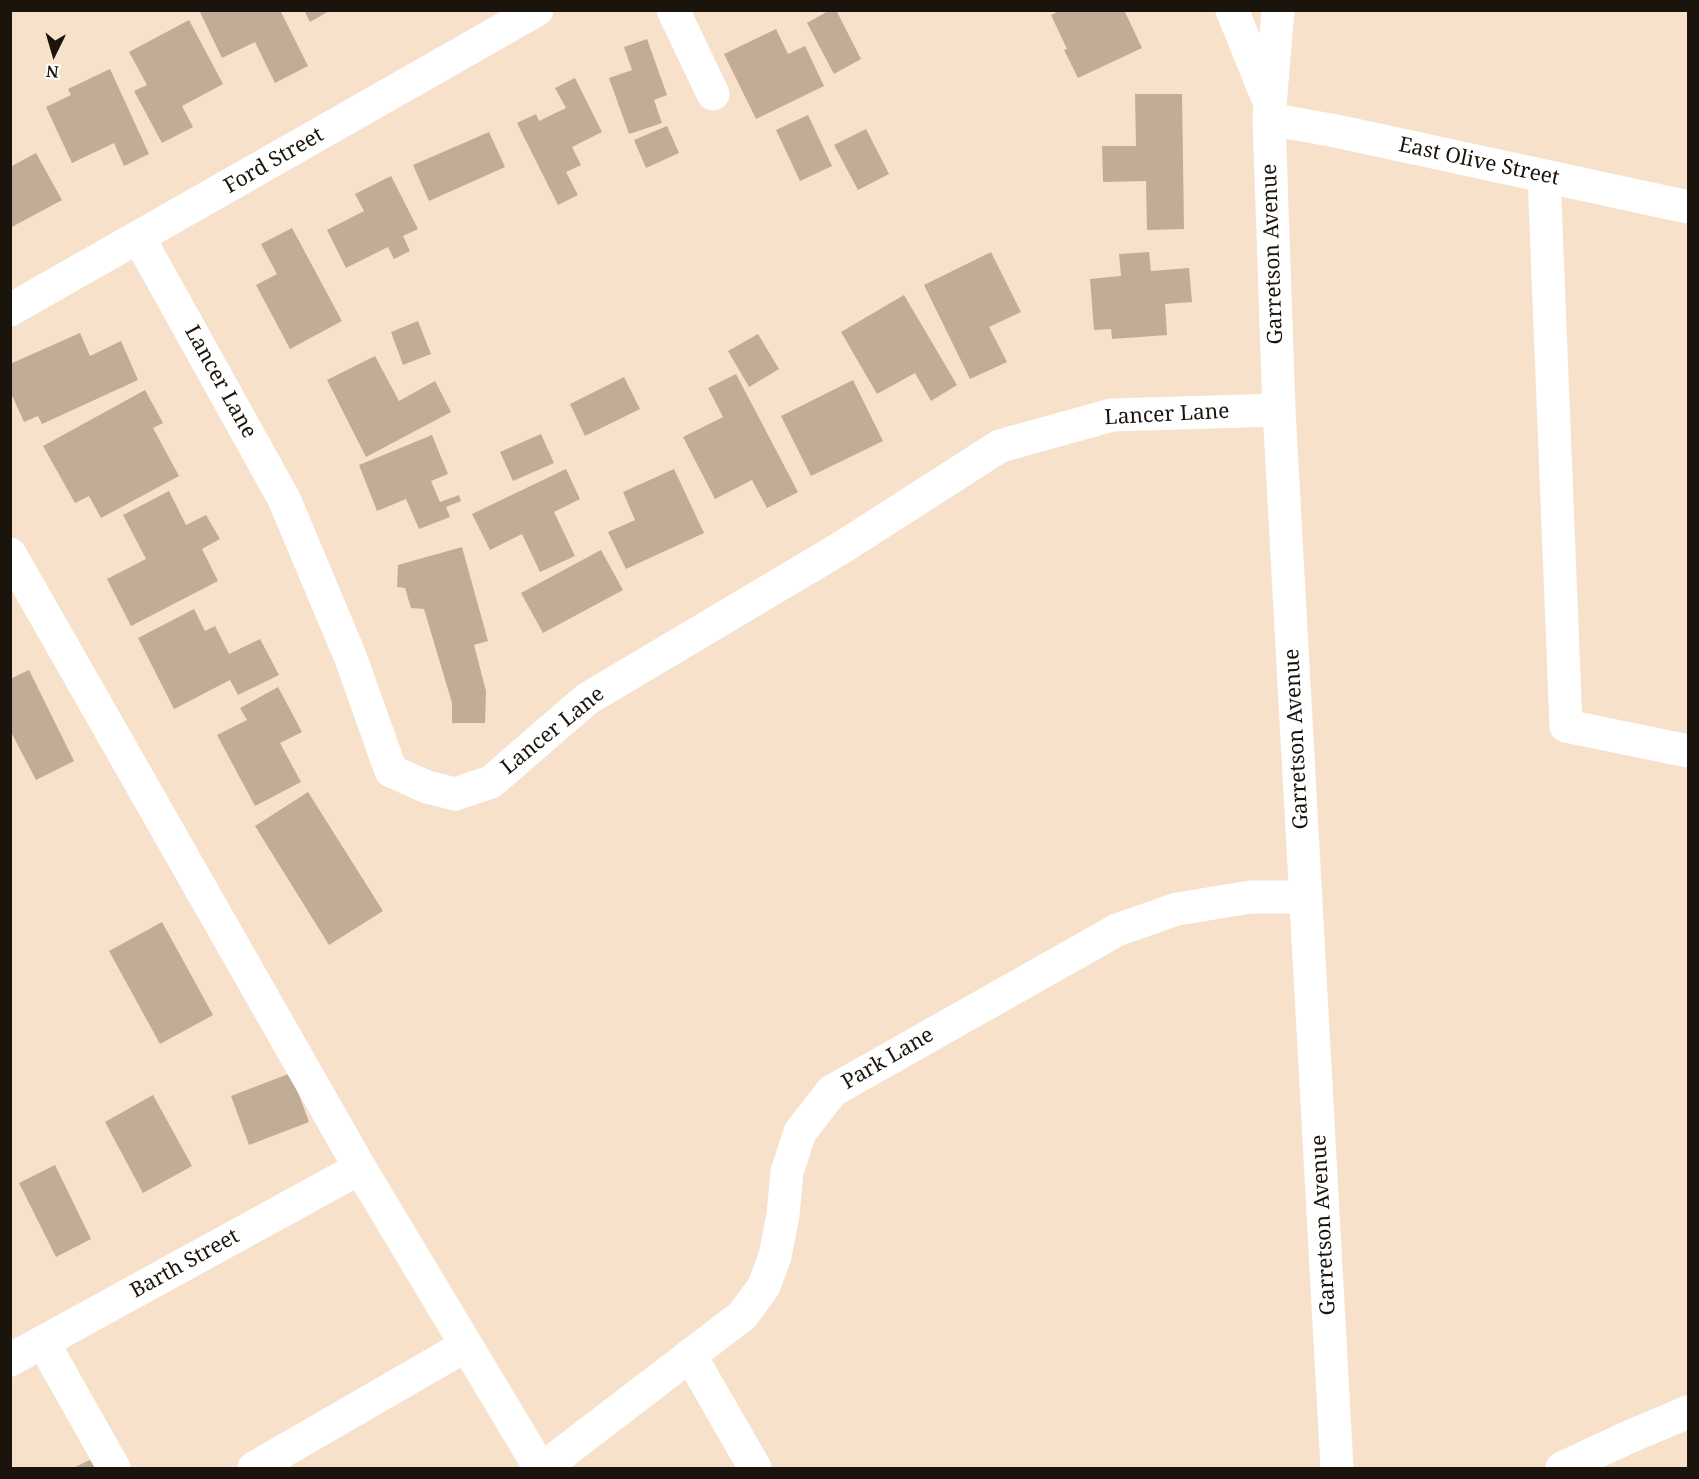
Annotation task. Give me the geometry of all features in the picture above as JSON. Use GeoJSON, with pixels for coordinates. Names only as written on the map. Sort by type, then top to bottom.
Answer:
{"type":"FeatureCollection","features":[{"type":"Feature","properties":{"kind":"street","name":"Ford Street"},"geometry":{"type":"LineString","coordinates":[[10,310],[537,10]]}},
{"type":"Feature","properties":{"kind":"street"},"geometry":{"type":"LineString","coordinates":[[673,10],[713,94]]}},
{"type":"Feature","properties":{"kind":"street"},"geometry":{"type":"LineString","coordinates":[[1232,10],[1269,112]]}},
{"type":"Feature","properties":{"kind":"street","name":"Garretson Avenue"},"geometry":{"type":"LineString","coordinates":[[1278,10],[1269,112],[1279,410],[1337,1468]]}},
{"type":"Feature","properties":{"kind":"street","name":"East Olive Street"},"geometry":{"type":"LineString","coordinates":[[1269,112],[1336,131],[1689,207]]}},
{"type":"Feature","properties":{"kind":"street"},"geometry":{"type":"LineString","coordinates":[[1544,176],[1566,726],[1689,752]]}},
{"type":"Feature","properties":{"kind":"street","name":"Lancer Lane"},"geometry":{"type":"LineString","coordinates":[[139,238],[284,499],[350,656],[391,771],[427,788],[455,794],[491,782],[587,699],[841,548],[1000,446],[1112,415],[1279,410]]}},
{"type":"Feature","properties":{"kind":"street"},"geometry":{"type":"LineString","coordinates":[[10,554],[360,1167],[465,1346],[541,1468]]}},
{"type":"Feature","properties":{"kind":"street","name":"Park Lane"},"geometry":{"type":"LineString","coordinates":[[541,1468],[744,1315],[764,1286],[775,1256],[787,1172],[800,1132],[832,1091],[1117,930],[1177,909],[1251,897],[1306,897]]}},
{"type":"Feature","properties":{"kind":"street","name":"Barth Street"},"geometry":{"type":"LineString","coordinates":[[10,1360],[360,1167]]}},
{"type":"Feature","properties":{"kind":"street"},"geometry":{"type":"LineString","coordinates":[[43,1342],[114,1468]]}},
{"type":"Feature","properties":{"kind":"street"},"geometry":{"type":"LineString","coordinates":[[254,1468],[465,1346]]}},
{"type":"Feature","properties":{"kind":"street"},"geometry":{"type":"LineString","coordinates":[[690,1354],[755,1468]]}},
{"type":"Feature","properties":{"kind":"street"},"geometry":{"type":"LineString","coordinates":[[1562,1468],[1689,1412]]}},
{"type":"Feature","properties":{"kind":"building"},"geometry":{"type":"Polygon","coordinates":[[[199,10],[280,10],[308,66],[275,83],[255,42],[222,58],[199,10]]]}},
{"type":"Feature","properties":{"kind":"building"},"geometry":{"type":"Polygon","coordinates":[[[304,10],[331,10],[310,22],[304,10]]]}},
{"type":"Feature","properties":{"kind":"building"},"geometry":{"type":"Polygon","coordinates":[[[830,10],[836,10],[861,59],[834,74],[807,23],[830,10]]]}},
{"type":"Feature","properties":{"kind":"building"},"geometry":{"type":"Polygon","coordinates":[[[1061,10],[1124,10],[1142,48],[1078,78],[1064,50],[1067,49],[1051,15],[1061,10]]]}},
{"type":"Feature","properties":{"kind":"building"},"geometry":{"type":"Polygon","coordinates":[[[189,20],[223,84],[182,106],[193,127],[162,143],[134,91],[147,85],[129,52],[189,20]]]}},
{"type":"Feature","properties":{"kind":"building"},"geometry":{"type":"Polygon","coordinates":[[[776,29],[788,54],[805,46],[824,86],[756,119],[724,54],[776,29]]]}},
{"type":"Feature","properties":{"kind":"building"},"geometry":{"type":"Polygon","coordinates":[[[647,39],[667,95],[654,100],[662,123],[629,134],[609,78],[632,70],[624,47],[647,39]]]}},
{"type":"Feature","properties":{"kind":"building"},"geometry":{"type":"Polygon","coordinates":[[[110,69],[149,154],[124,166],[114,143],[72,163],[46,107],[71,95],[68,89],[110,69]]]}},
{"type":"Feature","properties":{"kind":"building"},"geometry":{"type":"Polygon","coordinates":[[[575,78],[602,132],[572,147],[581,165],[566,172],[578,195],[558,205],[517,123],[536,114],[539,121],[566,108],[555,88],[575,78]]]}},
{"type":"Feature","properties":{"kind":"building"},"geometry":{"type":"Polygon","coordinates":[[[1135,94],[1182,94],[1184,229],[1147,230],[1146,181],[1103,182],[1102,146],[1136,146],[1135,94]]]}},
{"type":"Feature","properties":{"kind":"building"},"geometry":{"type":"Polygon","coordinates":[[[808,115],[832,166],[800,181],[776,130],[808,115]]]}},
{"type":"Feature","properties":{"kind":"building"},"geometry":{"type":"Polygon","coordinates":[[[667,126],[679,153],[646,168],[634,140],[667,126]]]}},
{"type":"Feature","properties":{"kind":"building"},"geometry":{"type":"Polygon","coordinates":[[[866,129],[889,174],[858,190],[834,145],[866,129]]]}},
{"type":"Feature","properties":{"kind":"building"},"geometry":{"type":"Polygon","coordinates":[[[489,132],[505,167],[429,201],[413,165],[489,132]]]}},
{"type":"Feature","properties":{"kind":"building"},"geometry":{"type":"Polygon","coordinates":[[[36,153],[62,200],[10,228],[10,167],[36,153]]]}},
{"type":"Feature","properties":{"kind":"building"},"geometry":{"type":"Polygon","coordinates":[[[391,176],[418,229],[403,236],[410,251],[394,259],[388,247],[346,268],[327,230],[364,211],[355,194],[391,176]]]}},
{"type":"Feature","properties":{"kind":"building"},"geometry":{"type":"Polygon","coordinates":[[[292,228],[342,321],[290,349],[256,285],[277,274],[261,244],[292,228]]]}},
{"type":"Feature","properties":{"kind":"building"},"geometry":{"type":"Polygon","coordinates":[[[991,252],[1021,312],[989,327],[1007,362],[970,379],[924,285],[991,252]]]}},
{"type":"Feature","properties":{"kind":"building"},"geometry":{"type":"Polygon","coordinates":[[[1149,252],[1151,271],[1189,268],[1192,302],[1165,304],[1167,335],[1112,339],[1111,329],[1094,330],[1090,279],[1121,276],[1119,254],[1149,252]]]}},
{"type":"Feature","properties":{"kind":"building"},"geometry":{"type":"Polygon","coordinates":[[[904,295],[957,385],[931,401],[915,373],[877,394],[841,332],[904,295]]]}},
{"type":"Feature","properties":{"kind":"building"},"geometry":{"type":"Polygon","coordinates":[[[418,321],[431,354],[403,365],[391,332],[418,321]]]}},
{"type":"Feature","properties":{"kind":"building"},"geometry":{"type":"Polygon","coordinates":[[[80,333],[90,356],[121,341],[138,380],[42,424],[38,416],[24,422],[10,391],[10,364],[80,333]]]}},
{"type":"Feature","properties":{"kind":"building"},"geometry":{"type":"Polygon","coordinates":[[[758,334],[779,369],[749,387],[728,351],[758,334]]]}},
{"type":"Feature","properties":{"kind":"building"},"geometry":{"type":"Polygon","coordinates":[[[375,356],[399,401],[435,381],[451,412],[366,457],[327,380],[375,356]]]}},
{"type":"Feature","properties":{"kind":"building"},"geometry":{"type":"Polygon","coordinates":[[[736,374],[798,492],[767,508],[752,480],[715,499],[683,437],[723,417],[708,388],[736,374]]]}},
{"type":"Feature","properties":{"kind":"building"},"geometry":{"type":"Polygon","coordinates":[[[624,377],[640,409],[585,436],[570,404],[624,377]]]}},
{"type":"Feature","properties":{"kind":"building"},"geometry":{"type":"Polygon","coordinates":[[[853,380],[883,441],[811,476],[781,416],[853,380]]]}},
{"type":"Feature","properties":{"kind":"building"},"geometry":{"type":"Polygon","coordinates":[[[145,390],[163,423],[153,428],[179,476],[101,518],[89,496],[75,503],[43,446],[145,390]]]}},
{"type":"Feature","properties":{"kind":"building"},"geometry":{"type":"Polygon","coordinates":[[[541,434],[554,463],[513,481],[500,452],[541,434]]]}},
{"type":"Feature","properties":{"kind":"building"},"geometry":{"type":"Polygon","coordinates":[[[432,435],[448,474],[431,481],[440,502],[459,495],[461,501],[446,507],[450,517],[419,529],[406,499],[377,511],[359,465],[432,435]]]}},
{"type":"Feature","properties":{"kind":"building"},"geometry":{"type":"Polygon","coordinates":[[[566,469],[580,499],[554,512],[575,556],[540,572],[522,534],[490,550],[472,514],[566,469]]]}},
{"type":"Feature","properties":{"kind":"building"},"geometry":{"type":"Polygon","coordinates":[[[674,469],[704,533],[626,569],[608,532],[635,520],[623,492],[674,469]]]}},
{"type":"Feature","properties":{"kind":"building"},"geometry":{"type":"Polygon","coordinates":[[[169,491],[186,525],[206,515],[220,539],[202,549],[218,581],[131,626],[107,579],[146,559],[123,515],[169,491]]]}},
{"type":"Feature","properties":{"kind":"building"},"geometry":{"type":"Polygon","coordinates":[[[462,547],[488,641],[474,645],[486,691],[485,723],[452,723],[452,703],[424,609],[411,608],[405,588],[397,587],[398,565],[462,547]]]}},
{"type":"Feature","properties":{"kind":"building"},"geometry":{"type":"Polygon","coordinates":[[[601,550],[623,590],[543,633],[521,593],[601,550]]]}},
{"type":"Feature","properties":{"kind":"building"},"geometry":{"type":"Polygon","coordinates":[[[194,609],[205,631],[215,626],[229,654],[260,639],[279,675],[238,695],[230,680],[174,709],[138,638],[194,609]]]}},
{"type":"Feature","properties":{"kind":"building"},"geometry":{"type":"Polygon","coordinates":[[[29,670],[74,761],[36,780],[10,730],[10,679],[29,670]]]}},
{"type":"Feature","properties":{"kind":"building"},"geometry":{"type":"Polygon","coordinates":[[[278,687],[302,732],[280,743],[301,782],[255,806],[217,735],[247,720],[240,708],[278,687]]]}},
{"type":"Feature","properties":{"kind":"building"},"geometry":{"type":"Polygon","coordinates":[[[308,792],[383,911],[329,945],[255,826],[308,792]]]}},
{"type":"Feature","properties":{"kind":"building"},"geometry":{"type":"Polygon","coordinates":[[[162,922],[213,1015],[160,1044],[109,951],[162,922]]]}},
{"type":"Feature","properties":{"kind":"building"},"geometry":{"type":"Polygon","coordinates":[[[291,1073],[309,1122],[249,1145],[231,1096],[291,1073]]]}},
{"type":"Feature","properties":{"kind":"building"},"geometry":{"type":"Polygon","coordinates":[[[153,1095],[192,1166],[143,1193],[105,1122],[153,1095]]]}},
{"type":"Feature","properties":{"kind":"building"},"geometry":{"type":"Polygon","coordinates":[[[55,1165],[91,1239],[56,1257],[19,1183],[55,1165]]]}},
{"type":"Feature","properties":{"kind":"building"},"geometry":{"type":"Polygon","coordinates":[[[90,1460],[95,1468],[73,1468],[90,1460]]]}}]}
